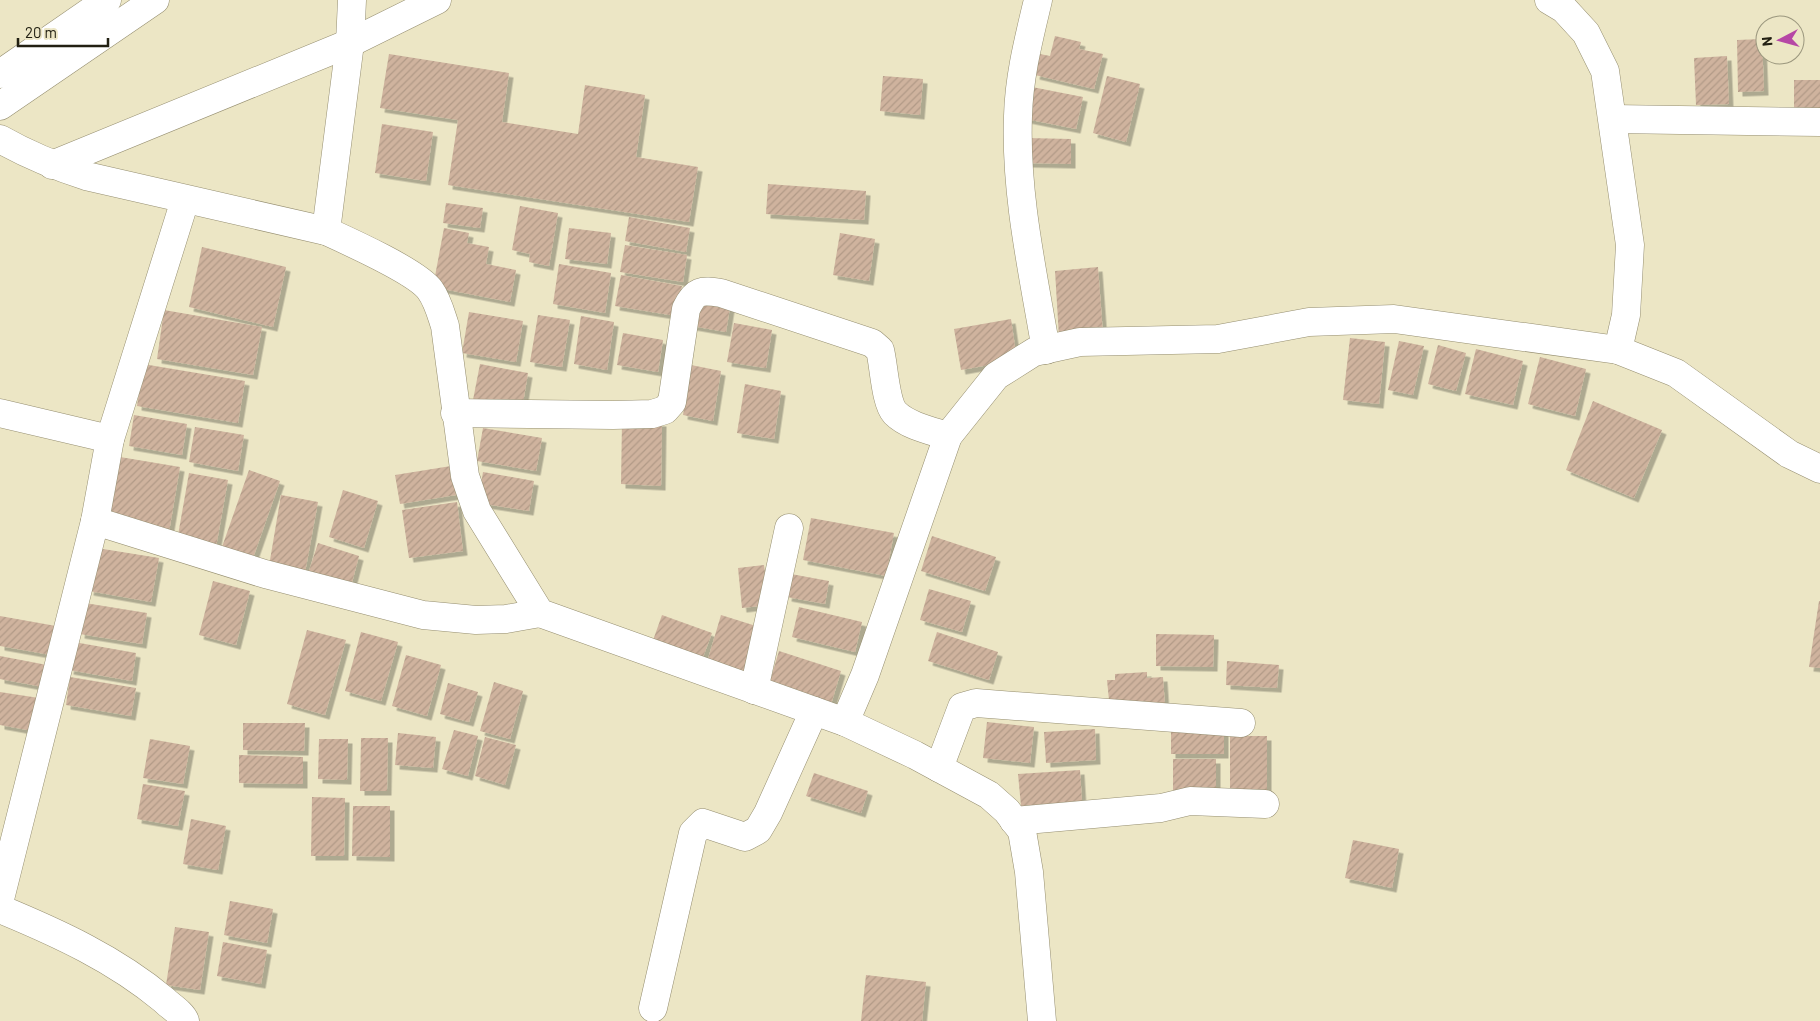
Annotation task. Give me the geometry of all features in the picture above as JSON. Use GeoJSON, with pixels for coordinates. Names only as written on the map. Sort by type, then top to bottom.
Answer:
{"type":"FeatureCollection","features":[{"type":"Feature","properties":{"kind":"street"},"geometry":{"type":"LineString","coordinates":[[0,74],[106,0]]}},
{"type":"Feature","properties":{"kind":"street"},"geometry":{"type":"LineString","coordinates":[[0,106],[155,0]]}},
{"type":"Feature","properties":{"kind":"street"},"geometry":{"type":"LineString","coordinates":[[326,231],[350,43],[352,0]]}},
{"type":"Feature","properties":{"kind":"street"},"geometry":{"type":"LineString","coordinates":[[52,165],[350,43],[436,0]]}},
{"type":"Feature","properties":{"kind":"street"},"geometry":{"type":"LineString","coordinates":[[1038,0],[1022,66],[1018,116],[1020,177],[1029,249],[1046,350]]}},
{"type":"Feature","properties":{"kind":"street"},"geometry":{"type":"LineString","coordinates":[[1549,0],[1564,9],[1586,33],[1606,71],[1630,245],[1626,315],[1618,350]]}},
{"type":"Feature","properties":{"kind":"street"},"geometry":{"type":"LineString","coordinates":[[1613,119],[1820,122]]}},
{"type":"Feature","properties":{"kind":"street"},"geometry":{"type":"LineString","coordinates":[[0,139],[25,154],[52,165],[185,200],[326,231],[356,244],[411,275],[430,289],[439,307],[445,326],[465,476],[477,512],[540,613]]}},
{"type":"Feature","properties":{"kind":"street"},"geometry":{"type":"LineString","coordinates":[[0,899],[95,521],[110,439],[185,200]]}},
{"type":"Feature","properties":{"kind":"street"},"geometry":{"type":"LineString","coordinates":[[455,412],[613,415],[652,414],[665,410],[672,402],[686,309],[692,297],[705,291],[721,293],[793,319],[872,343],[880,350],[890,402],[895,413],[910,423],[948,436]]}},
{"type":"Feature","properties":{"kind":"street"},"geometry":{"type":"LineString","coordinates":[[845,722],[865,675],[948,436],[996,376],[1034,352],[1080,342],[1218,339],[1309,322],[1394,318],[1618,350],[1676,373],[1788,454],[1820,469]]}},
{"type":"Feature","properties":{"kind":"street"},"geometry":{"type":"LineString","coordinates":[[0,413],[110,439]]}},
{"type":"Feature","properties":{"kind":"street"},"geometry":{"type":"LineString","coordinates":[[95,521],[265,574],[423,614],[476,620],[506,619],[540,613],[845,722],[939,768],[989,795],[1007,811],[1022,831],[1029,872],[1042,1021]]}},
{"type":"Feature","properties":{"kind":"street"},"geometry":{"type":"LineString","coordinates":[[754,690],[789,528]]}},
{"type":"Feature","properties":{"kind":"street"},"geometry":{"type":"LineString","coordinates":[[939,768],[962,707],[976,704],[1241,724]]}},
{"type":"Feature","properties":{"kind":"street"},"geometry":{"type":"LineString","coordinates":[[653,1008],[693,834],[703,823],[745,837],[758,830],[768,814],[814,711]]}},
{"type":"Feature","properties":{"kind":"street"},"geometry":{"type":"LineString","coordinates":[[1014,821],[1161,808],[1190,801],[1265,804]]}},
{"type":"Feature","properties":{"kind":"street"},"geometry":{"type":"LineString","coordinates":[[0,909],[59,934],[128,972],[169,1004],[185,1021]]}},
{"type":"Feature","properties":{"kind":"building"},"geometry":{"type":"Polygon","coordinates":[[[1055,36],[1081,42],[1079,49],[1103,54],[1094,89],[1035,75],[1040,54],[1050,56],[1055,36]]]}},
{"type":"Feature","properties":{"kind":"building"},"geometry":{"type":"Polygon","coordinates":[[[1755,39],[1755,65],[1763,65],[1764,91],[1738,92],[1737,40],[1755,39]]]}},
{"type":"Feature","properties":{"kind":"building"},"geometry":{"type":"Polygon","coordinates":[[[389,54],[509,73],[502,122],[578,134],[585,85],[645,95],[636,157],[698,167],[689,222],[448,185],[458,120],[380,108],[389,54]]]}},
{"type":"Feature","properties":{"kind":"building"},"geometry":{"type":"Polygon","coordinates":[[[1727,56],[1729,104],[1696,105],[1694,58],[1727,56]]]}},
{"type":"Feature","properties":{"kind":"building"},"geometry":{"type":"Polygon","coordinates":[[[883,76],[923,79],[920,115],[880,111],[883,76]]]}},
{"type":"Feature","properties":{"kind":"building"},"geometry":{"type":"Polygon","coordinates":[[[1107,76],[1140,84],[1126,142],[1093,133],[1107,76]]]}},
{"type":"Feature","properties":{"kind":"building"},"geometry":{"type":"Polygon","coordinates":[[[1794,80],[1820,80],[1820,110],[1794,110],[1794,80]]]}},
{"type":"Feature","properties":{"kind":"building"},"geometry":{"type":"Polygon","coordinates":[[[1032,87],[1083,97],[1076,129],[1026,119],[1032,87]]]}},
{"type":"Feature","properties":{"kind":"building"},"geometry":{"type":"Polygon","coordinates":[[[382,124],[433,132],[426,181],[375,173],[382,124]]]}},
{"type":"Feature","properties":{"kind":"building"},"geometry":{"type":"Polygon","coordinates":[[[1027,138],[1071,139],[1071,164],[1027,163],[1027,138]]]}},
{"type":"Feature","properties":{"kind":"building"},"geometry":{"type":"Polygon","coordinates":[[[768,184],[866,191],[864,220],[766,214],[768,184]]]}},
{"type":"Feature","properties":{"kind":"building"},"geometry":{"type":"Polygon","coordinates":[[[446,203],[483,208],[480,228],[443,223],[446,203]]]}},
{"type":"Feature","properties":{"kind":"building"},"geometry":{"type":"Polygon","coordinates":[[[520,206],[558,213],[549,266],[529,262],[530,254],[512,250],[520,206]]]}},
{"type":"Feature","properties":{"kind":"building"},"geometry":{"type":"Polygon","coordinates":[[[629,217],[690,228],[686,252],[625,241],[629,217]]]}},
{"type":"Feature","properties":{"kind":"building"},"geometry":{"type":"Polygon","coordinates":[[[444,228],[469,233],[467,243],[489,247],[486,264],[516,270],[510,302],[433,287],[444,228]]]}},
{"type":"Feature","properties":{"kind":"building"},"geometry":{"type":"Polygon","coordinates":[[[569,228],[611,233],[607,264],[565,259],[569,228]]]}},
{"type":"Feature","properties":{"kind":"building"},"geometry":{"type":"Polygon","coordinates":[[[840,233],[875,239],[869,281],[833,275],[840,233]]]}},
{"type":"Feature","properties":{"kind":"building"},"geometry":{"type":"Polygon","coordinates":[[[625,245],[687,255],[683,282],[620,272],[625,245]]]}},
{"type":"Feature","properties":{"kind":"building"},"geometry":{"type":"Polygon","coordinates":[[[202,247],[286,267],[273,327],[189,307],[202,247]]]}},
{"type":"Feature","properties":{"kind":"building"},"geometry":{"type":"Polygon","coordinates":[[[559,264],[611,273],[605,313],[553,304],[559,264]]]}},
{"type":"Feature","properties":{"kind":"building"},"geometry":{"type":"Polygon","coordinates":[[[1098,267],[1103,334],[1059,337],[1055,271],[1098,267]]]}},
{"type":"Feature","properties":{"kind":"building"},"geometry":{"type":"Polygon","coordinates":[[[621,275],[682,286],[676,316],[615,306],[621,275]]]}},
{"type":"Feature","properties":{"kind":"building"},"geometry":{"type":"Polygon","coordinates":[[[697,296],[731,301],[726,332],[692,326],[697,296]]]}},
{"type":"Feature","properties":{"kind":"building"},"geometry":{"type":"Polygon","coordinates":[[[164,310],[262,327],[253,375],[157,359],[164,310]]]}},
{"type":"Feature","properties":{"kind":"building"},"geometry":{"type":"Polygon","coordinates":[[[469,312],[523,321],[516,362],[462,353],[469,312]]]}},
{"type":"Feature","properties":{"kind":"building"},"geometry":{"type":"Polygon","coordinates":[[[538,315],[570,320],[562,367],[530,362],[538,315]]]}},
{"type":"Feature","properties":{"kind":"building"},"geometry":{"type":"Polygon","coordinates":[[[581,316],[614,322],[607,370],[574,364],[581,316]]]}},
{"type":"Feature","properties":{"kind":"building"},"geometry":{"type":"Polygon","coordinates":[[[1011,319],[1017,360],[961,370],[954,329],[1011,319]]]}},
{"type":"Feature","properties":{"kind":"building"},"geometry":{"type":"Polygon","coordinates":[[[734,323],[772,330],[766,368],[727,362],[734,323]]]}},
{"type":"Feature","properties":{"kind":"building"},"geometry":{"type":"Polygon","coordinates":[[[623,333],[663,340],[658,372],[617,365],[623,333]]]}},
{"type":"Feature","properties":{"kind":"building"},"geometry":{"type":"Polygon","coordinates":[[[1350,338],[1385,342],[1379,404],[1343,400],[1350,338]]]}},
{"type":"Feature","properties":{"kind":"building"},"geometry":{"type":"Polygon","coordinates":[[[1399,341],[1424,346],[1413,395],[1388,390],[1399,341]]]}},
{"type":"Feature","properties":{"kind":"building"},"geometry":{"type":"Polygon","coordinates":[[[1438,345],[1466,353],[1456,391],[1428,384],[1438,345]]]}},
{"type":"Feature","properties":{"kind":"building"},"geometry":{"type":"Polygon","coordinates":[[[1476,349],[1523,361],[1513,405],[1465,394],[1476,349]]]}},
{"type":"Feature","properties":{"kind":"building"},"geometry":{"type":"Polygon","coordinates":[[[1540,357],[1586,369],[1575,416],[1528,404],[1540,357]]]}},
{"type":"Feature","properties":{"kind":"building"},"geometry":{"type":"Polygon","coordinates":[[[143,364],[245,381],[238,423],[137,406],[143,364]]]}},
{"type":"Feature","properties":{"kind":"building"},"geometry":{"type":"Polygon","coordinates":[[[480,364],[528,373],[522,409],[473,400],[480,364]]]}},
{"type":"Feature","properties":{"kind":"building"},"geometry":{"type":"Polygon","coordinates":[[[691,365],[721,371],[713,421],[683,415],[691,365]]]}},
{"type":"Feature","properties":{"kind":"building"},"geometry":{"type":"Polygon","coordinates":[[[745,384],[781,391],[774,439],[737,433],[745,384]]]}},
{"type":"Feature","properties":{"kind":"building"},"geometry":{"type":"Polygon","coordinates":[[[1593,401],[1662,430],[1634,498],[1566,470],[1593,401]]]}},
{"type":"Feature","properties":{"kind":"building"},"geometry":{"type":"Polygon","coordinates":[[[134,415],[187,424],[182,455],[129,446],[134,415]]]}},
{"type":"Feature","properties":{"kind":"building"},"geometry":{"type":"Polygon","coordinates":[[[622,421],[662,422],[661,486],[621,484],[622,421]]]}},
{"type":"Feature","properties":{"kind":"building"},"geometry":{"type":"Polygon","coordinates":[[[195,427],[244,435],[238,471],[189,462],[195,427]]]}},
{"type":"Feature","properties":{"kind":"building"},"geometry":{"type":"Polygon","coordinates":[[[483,428],[542,438],[536,471],[477,461],[483,428]]]}},
{"type":"Feature","properties":{"kind":"building"},"geometry":{"type":"Polygon","coordinates":[[[120,457],[180,467],[169,532],[109,521],[120,457]]]}},
{"type":"Feature","properties":{"kind":"building"},"geometry":{"type":"Polygon","coordinates":[[[451,466],[456,495],[400,504],[395,475],[451,466]]]}},
{"type":"Feature","properties":{"kind":"building"},"geometry":{"type":"Polygon","coordinates":[[[249,470],[280,481],[253,558],[222,547],[249,470]]]}},
{"type":"Feature","properties":{"kind":"building"},"geometry":{"type":"Polygon","coordinates":[[[483,472],[534,481],[529,511],[478,503],[483,472]]]}},
{"type":"Feature","properties":{"kind":"building"},"geometry":{"type":"Polygon","coordinates":[[[189,473],[228,480],[216,547],[177,541],[189,473]]]}},
{"type":"Feature","properties":{"kind":"building"},"geometry":{"type":"Polygon","coordinates":[[[343,490],[378,501],[364,548],[329,537],[343,490]]]}},
{"type":"Feature","properties":{"kind":"building"},"geometry":{"type":"Polygon","coordinates":[[[281,495],[318,502],[304,578],[268,572],[281,495]]]}},
{"type":"Feature","properties":{"kind":"building"},"geometry":{"type":"Polygon","coordinates":[[[457,502],[463,551],[409,558],[402,510],[457,502]]]}},
{"type":"Feature","properties":{"kind":"building"},"geometry":{"type":"Polygon","coordinates":[[[811,518],[894,533],[886,576],[803,560],[811,518]]]}},
{"type":"Feature","properties":{"kind":"building"},"geometry":{"type":"Polygon","coordinates":[[[932,536],[996,557],[985,591],[921,571],[932,536]]]}},
{"type":"Feature","properties":{"kind":"building"},"geometry":{"type":"Polygon","coordinates":[[[318,543],[359,556],[350,590],[307,577],[318,543]]]}},
{"type":"Feature","properties":{"kind":"building"},"geometry":{"type":"Polygon","coordinates":[[[97,548],[159,558],[151,602],[89,591],[97,548]]]}},
{"type":"Feature","properties":{"kind":"building"},"geometry":{"type":"Polygon","coordinates":[[[764,565],[769,605],[742,608],[738,568],[764,565]]]}},
{"type":"Feature","properties":{"kind":"building"},"geometry":{"type":"Polygon","coordinates":[[[791,574],[829,581],[825,604],[787,597],[791,574]]]}},
{"type":"Feature","properties":{"kind":"building"},"geometry":{"type":"Polygon","coordinates":[[[213,581],[250,591],[236,645],[199,635],[213,581]]]}},
{"type":"Feature","properties":{"kind":"building"},"geometry":{"type":"Polygon","coordinates":[[[929,589],[971,601],[962,632],[920,620],[929,589]]]}},
{"type":"Feature","properties":{"kind":"building"},"geometry":{"type":"Polygon","coordinates":[[[1820,601],[1820,668],[1809,667],[1820,601]]]}},
{"type":"Feature","properties":{"kind":"building"},"geometry":{"type":"Polygon","coordinates":[[[85,603],[147,613],[142,644],[80,634],[85,603]]]}},
{"type":"Feature","properties":{"kind":"building"},"geometry":{"type":"Polygon","coordinates":[[[799,607],[862,622],[855,652],[792,637],[799,607]]]}},
{"type":"Feature","properties":{"kind":"building"},"geometry":{"type":"Polygon","coordinates":[[[662,615],[712,633],[700,665],[651,646],[662,615]]]}},
{"type":"Feature","properties":{"kind":"building"},"geometry":{"type":"Polygon","coordinates":[[[721,615],[766,629],[749,683],[705,669],[721,615]]]}},
{"type":"Feature","properties":{"kind":"building"},"geometry":{"type":"Polygon","coordinates":[[[0,616],[56,626],[51,655],[0,646],[0,616]]]}},
{"type":"Feature","properties":{"kind":"building"},"geometry":{"type":"Polygon","coordinates":[[[307,630],[346,640],[325,715],[287,704],[307,630]]]}},
{"type":"Feature","properties":{"kind":"building"},"geometry":{"type":"Polygon","coordinates":[[[361,632],[398,642],[381,701],[345,691],[361,632]]]}},
{"type":"Feature","properties":{"kind":"building"},"geometry":{"type":"Polygon","coordinates":[[[937,632],[998,652],[989,680],[928,661],[937,632]]]}},
{"type":"Feature","properties":{"kind":"building"},"geometry":{"type":"Polygon","coordinates":[[[1156,634],[1214,635],[1213,667],[1156,666],[1156,634]]]}},
{"type":"Feature","properties":{"kind":"building"},"geometry":{"type":"Polygon","coordinates":[[[74,642],[136,653],[132,681],[69,670],[74,642]]]}},
{"type":"Feature","properties":{"kind":"building"},"geometry":{"type":"Polygon","coordinates":[[[779,651],[841,671],[829,711],[767,691],[779,651]]]}},
{"type":"Feature","properties":{"kind":"building"},"geometry":{"type":"Polygon","coordinates":[[[406,655],[441,665],[427,716],[392,706],[406,655]]]}},
{"type":"Feature","properties":{"kind":"building"},"geometry":{"type":"Polygon","coordinates":[[[0,656],[47,665],[43,687],[0,679],[0,656]]]}},
{"type":"Feature","properties":{"kind":"building"},"geometry":{"type":"Polygon","coordinates":[[[1227,661],[1279,665],[1277,688],[1226,685],[1227,661]]]}},
{"type":"Feature","properties":{"kind":"building"},"geometry":{"type":"Polygon","coordinates":[[[1147,672],[1147,678],[1163,677],[1165,707],[1110,710],[1107,680],[1115,680],[1115,674],[1147,672]]]}},
{"type":"Feature","properties":{"kind":"building"},"geometry":{"type":"Polygon","coordinates":[[[70,677],[136,688],[131,716],[66,705],[70,677]]]}},
{"type":"Feature","properties":{"kind":"building"},"geometry":{"type":"Polygon","coordinates":[[[494,682],[523,691],[510,739],[480,731],[494,682]]]}},
{"type":"Feature","properties":{"kind":"building"},"geometry":{"type":"Polygon","coordinates":[[[448,683],[478,692],[469,722],[440,714],[448,683]]]}},
{"type":"Feature","properties":{"kind":"building"},"geometry":{"type":"Polygon","coordinates":[[[0,692],[39,698],[33,731],[0,725],[0,692]]]}},
{"type":"Feature","properties":{"kind":"building"},"geometry":{"type":"Polygon","coordinates":[[[987,722],[1034,727],[1030,763],[983,758],[987,722]]]}},
{"type":"Feature","properties":{"kind":"building"},"geometry":{"type":"Polygon","coordinates":[[[243,723],[305,723],[304,751],[243,750],[243,723]]]}},
{"type":"Feature","properties":{"kind":"building"},"geometry":{"type":"Polygon","coordinates":[[[1171,726],[1224,726],[1224,754],[1171,754],[1171,726]]]}},
{"type":"Feature","properties":{"kind":"building"},"geometry":{"type":"Polygon","coordinates":[[[1095,729],[1096,760],[1046,763],[1044,732],[1095,729]]]}},
{"type":"Feature","properties":{"kind":"building"},"geometry":{"type":"Polygon","coordinates":[[[454,730],[478,736],[468,776],[442,769],[454,730]]]}},
{"type":"Feature","properties":{"kind":"building"},"geometry":{"type":"Polygon","coordinates":[[[398,733],[436,737],[433,768],[395,765],[398,733]]]}},
{"type":"Feature","properties":{"kind":"building"},"geometry":{"type":"Polygon","coordinates":[[[1230,736],[1267,736],[1267,791],[1230,790],[1230,736]]]}},
{"type":"Feature","properties":{"kind":"building"},"geometry":{"type":"Polygon","coordinates":[[[485,737],[516,745],[505,785],[475,776],[485,737]]]}},
{"type":"Feature","properties":{"kind":"building"},"geometry":{"type":"Polygon","coordinates":[[[361,738],[388,738],[387,791],[360,791],[361,738]]]}},
{"type":"Feature","properties":{"kind":"building"},"geometry":{"type":"Polygon","coordinates":[[[150,739],[190,746],[183,784],[143,778],[150,739]]]}},
{"type":"Feature","properties":{"kind":"building"},"geometry":{"type":"Polygon","coordinates":[[[319,739],[348,739],[347,780],[318,779],[319,739]]]}},
{"type":"Feature","properties":{"kind":"building"},"geometry":{"type":"Polygon","coordinates":[[[239,755],[303,757],[303,784],[239,783],[239,755]]]}},
{"type":"Feature","properties":{"kind":"building"},"geometry":{"type":"Polygon","coordinates":[[[1173,759],[1216,759],[1216,792],[1173,792],[1173,759]]]}},
{"type":"Feature","properties":{"kind":"building"},"geometry":{"type":"Polygon","coordinates":[[[1080,770],[1082,802],[1021,806],[1018,774],[1080,770]]]}},
{"type":"Feature","properties":{"kind":"building"},"geometry":{"type":"Polygon","coordinates":[[[814,773],[868,791],[861,813],[806,796],[814,773]]]}},
{"type":"Feature","properties":{"kind":"building"},"geometry":{"type":"Polygon","coordinates":[[[143,784],[185,791],[178,826],[137,819],[143,784]]]}},
{"type":"Feature","properties":{"kind":"building"},"geometry":{"type":"Polygon","coordinates":[[[312,797],[345,798],[344,856],[311,856],[312,797]]]}},
{"type":"Feature","properties":{"kind":"building"},"geometry":{"type":"Polygon","coordinates":[[[353,806],[390,806],[390,857],[352,856],[353,806]]]}},
{"type":"Feature","properties":{"kind":"building"},"geometry":{"type":"Polygon","coordinates":[[[191,819],[226,826],[218,870],[183,864],[191,819]]]}},
{"type":"Feature","properties":{"kind":"building"},"geometry":{"type":"Polygon","coordinates":[[[1353,840],[1399,849],[1392,888],[1345,878],[1353,840]]]}},
{"type":"Feature","properties":{"kind":"building"},"geometry":{"type":"Polygon","coordinates":[[[230,901],[273,909],[267,943],[224,935],[230,901]]]}},
{"type":"Feature","properties":{"kind":"building"},"geometry":{"type":"Polygon","coordinates":[[[175,927],[209,932],[200,990],[166,985],[175,927]]]}},
{"type":"Feature","properties":{"kind":"building"},"geometry":{"type":"Polygon","coordinates":[[[223,942],[267,950],[261,984],[217,976],[223,942]]]}},
{"type":"Feature","properties":{"kind":"building"},"geometry":{"type":"Polygon","coordinates":[[[866,975],[926,982],[922,1021],[861,1021],[866,975]]]}}]}
